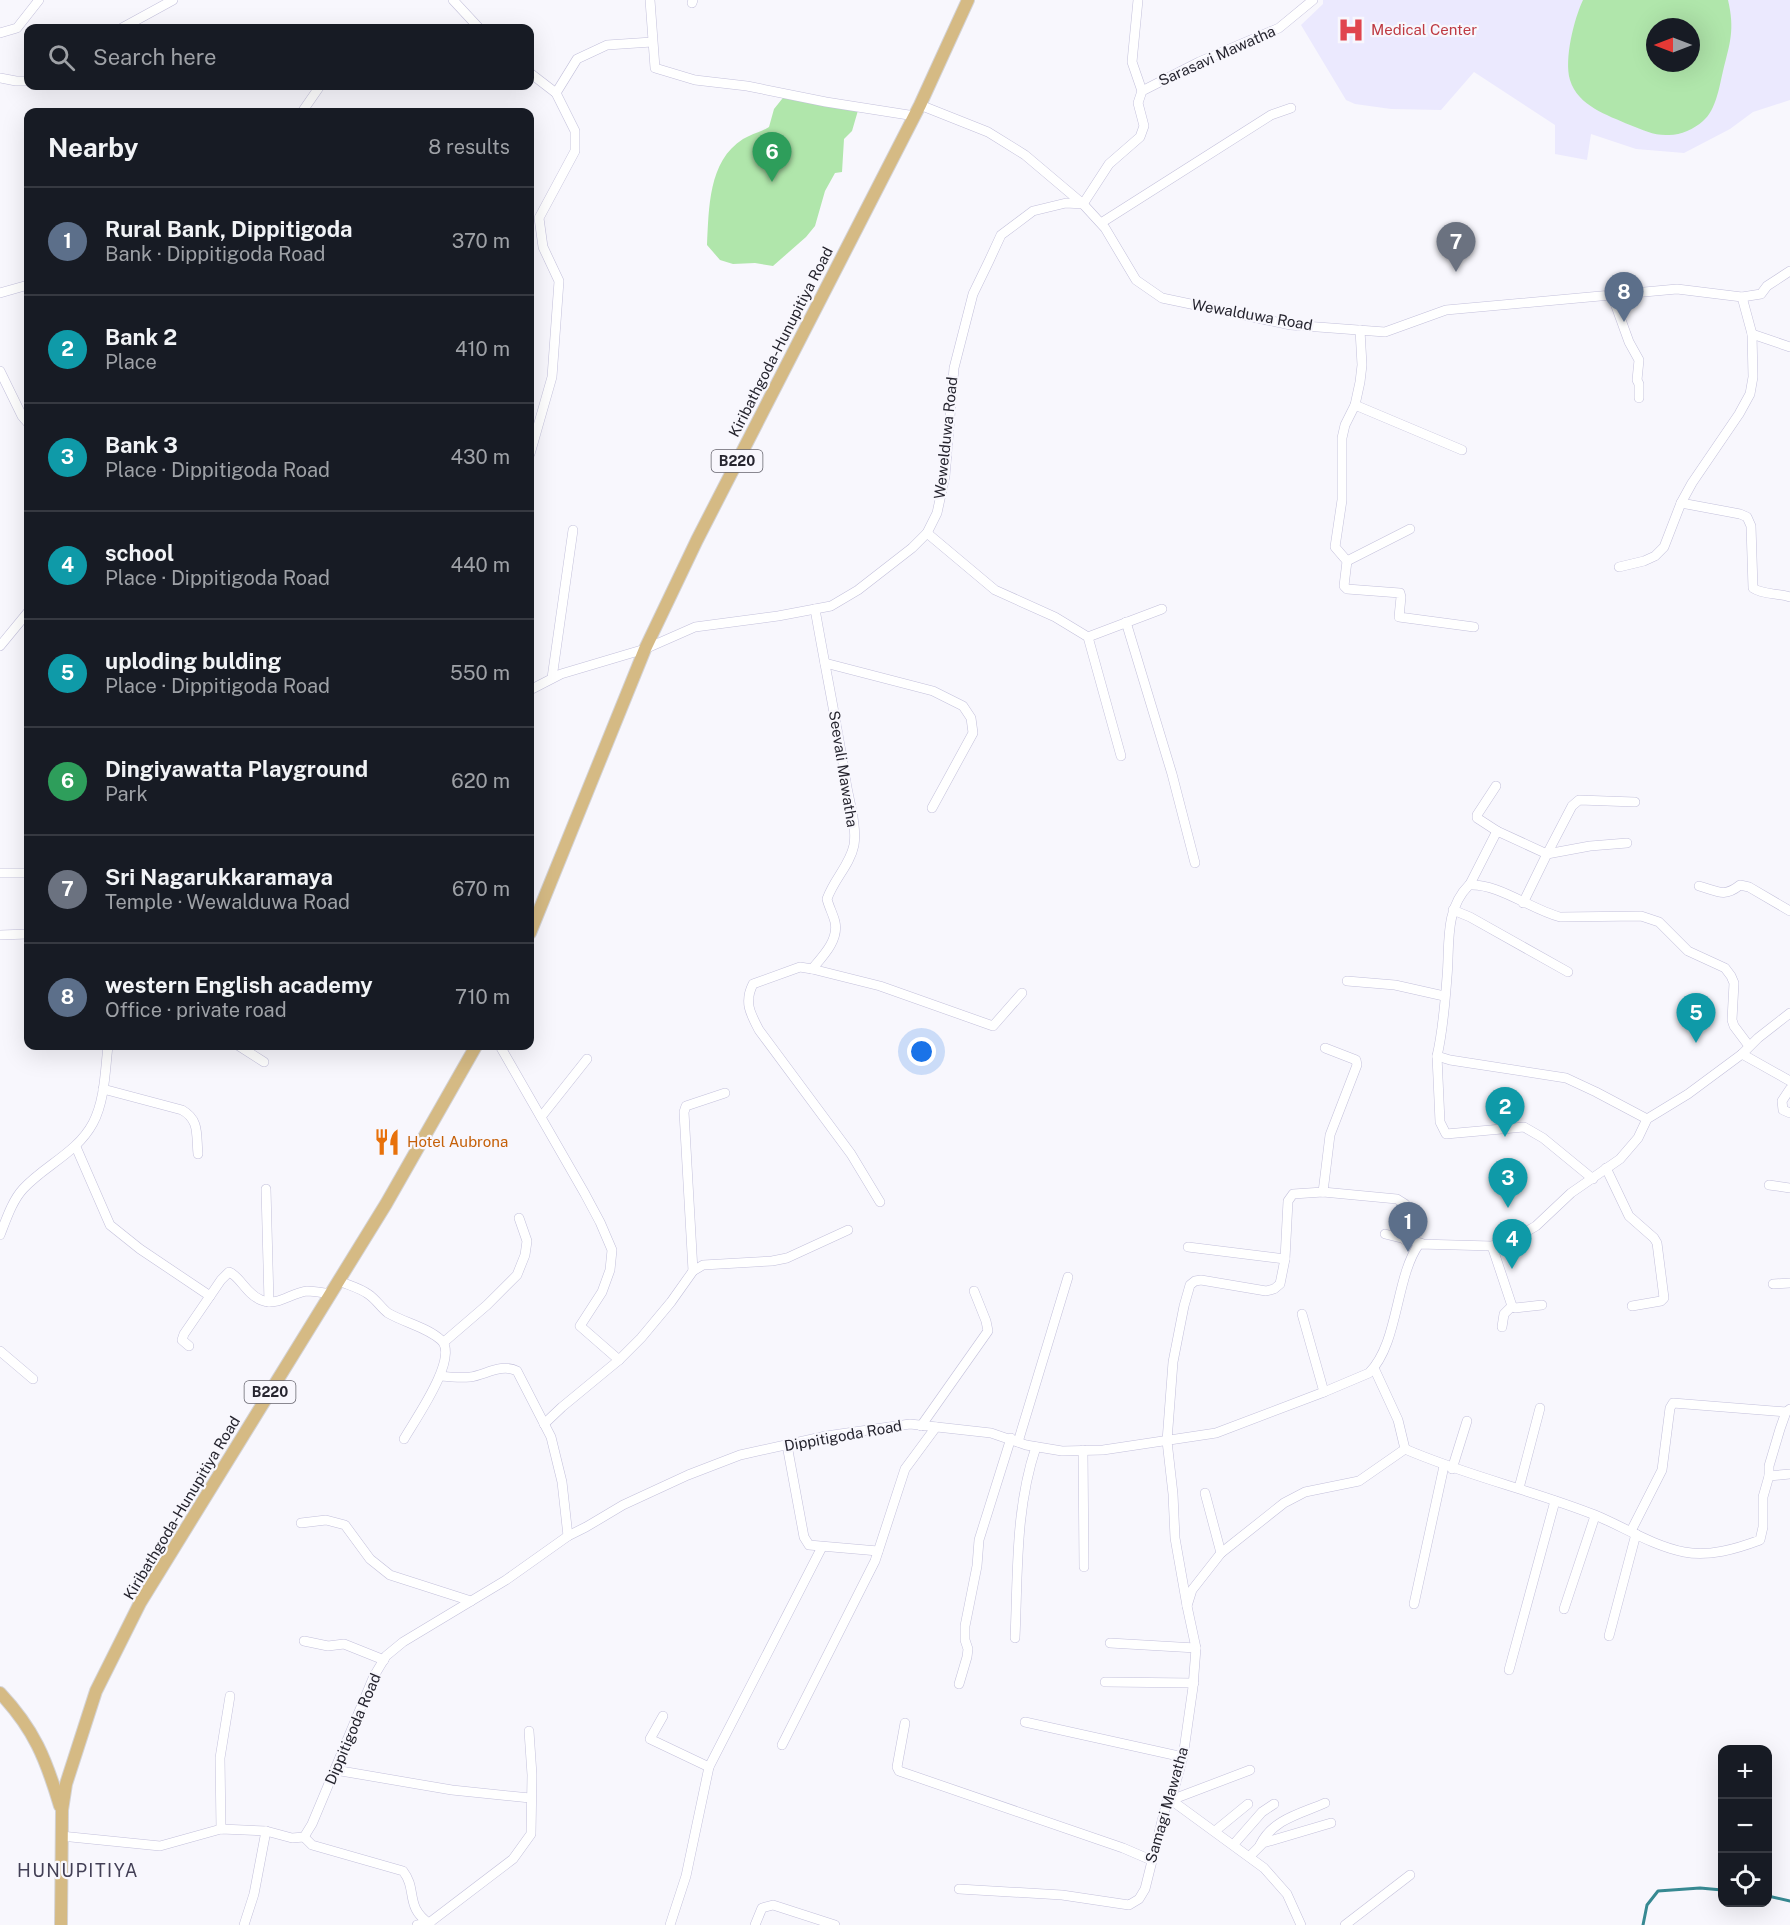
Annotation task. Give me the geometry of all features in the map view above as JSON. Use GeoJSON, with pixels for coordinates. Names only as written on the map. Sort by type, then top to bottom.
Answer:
{"type":"FeatureCollection","features":[{"type":"Feature","properties":{"kind":"main road","name":"Kiribathgoda-Hunupitiya Road"},"geometry":{"type":"LineString","coordinates":[[534,923],[645,649],[702,529],[918,111],[968,0]]}},
{"type":"Feature","properties":{"kind":"main road","name":"Kiribathgoda-Hunupitiya Road"},"geometry":{"type":"LineString","coordinates":[[61,1925],[62,1810],[66,1784],[96,1691],[140,1603],[386,1204],[474,1050]]}},
{"type":"Feature","properties":{"kind":"main road"},"geometry":{"type":"LineString","coordinates":[[0,1694],[13,1707],[33,1736],[48,1764],[62,1810]]}},
{"type":"Feature","properties":{"kind":"street"},"geometry":{"type":"LineString","coordinates":[[0,33],[17,28],[39,0]]}},
{"type":"Feature","properties":{"kind":"street"},"geometry":{"type":"LineString","coordinates":[[130,24],[173,0]]}},
{"type":"Feature","properties":{"kind":"street"},"geometry":{"type":"LineString","coordinates":[[453,0],[475,24]]}},
{"type":"Feature","properties":{"kind":"street"},"geometry":{"type":"LineString","coordinates":[[556,93],[577,59],[607,45],[652,42],[651,0]]}},
{"type":"Feature","properties":{"kind":"street"},"geometry":{"type":"LineString","coordinates":[[1138,0],[1132,62],[1142,91]]}},
{"type":"Feature","properties":{"kind":"street","name":"Sarasavi Mawatha"},"geometry":{"type":"LineString","coordinates":[[1083,204],[1109,164],[1140,137],[1144,126],[1138,103],[1142,91],[1198,62],[1279,28],[1313,0]]}},
{"type":"Feature","properties":{"kind":"street","name":"Wewalduwa Road"},"geometry":{"type":"LineString","coordinates":[[652,42],[655,68],[694,80],[747,86],[826,102],[918,111],[988,132],[1025,155],[1083,204],[1101,224],[1136,280],[1162,298],[1290,325],[1385,332],[1446,310],[1677,289],[1742,297]]}},
{"type":"Feature","properties":{"kind":"street"},"geometry":{"type":"LineString","coordinates":[[534,76],[556,93],[575,131],[575,151],[539,218],[543,247],[559,281],[552,377],[534,440]]}},
{"type":"Feature","properties":{"kind":"street"},"geometry":{"type":"LineString","coordinates":[[0,78],[24,81]]}},
{"type":"Feature","properties":{"kind":"street"},"geometry":{"type":"LineString","coordinates":[[305,108],[317,90]]}},
{"type":"Feature","properties":{"kind":"street"},"geometry":{"type":"LineString","coordinates":[[1101,224],[1271,115],[1291,108]]}},
{"type":"Feature","properties":{"kind":"street","name":"Wewelduwa Road"},"geometry":{"type":"LineString","coordinates":[[534,688],[552,678],[645,649],[695,627],[831,606],[858,590],[912,548],[927,533],[937,513],[945,476],[950,397],[961,336],[973,294],[988,261],[1001,235],[1033,211],[1058,204],[1083,204]]}},
{"type":"Feature","properties":{"kind":"street"},"geometry":{"type":"LineString","coordinates":[[534,220],[540,222]]}},
{"type":"Feature","properties":{"kind":"street"},"geometry":{"type":"LineString","coordinates":[[1619,567],[1644,561],[1655,556],[1664,547],[1681,503],[1692,483],[1750,394],[1753,377],[1752,334],[1742,297],[1761,294],[1767,286],[1790,271]]}},
{"type":"Feature","properties":{"kind":"street"},"geometry":{"type":"LineString","coordinates":[[0,293],[24,286]]}},
{"type":"Feature","properties":{"kind":"street"},"geometry":{"type":"LineString","coordinates":[[1612,295],[1629,342],[1639,360],[1637,380],[1639,398]]}},
{"type":"Feature","properties":{"kind":"street"},"geometry":{"type":"LineString","coordinates":[[1360,330],[1362,365],[1355,405],[1345,425],[1342,438],[1342,500],[1335,547],[1347,561],[1344,586],[1347,589],[1400,593],[1399,617],[1474,627]]}},
{"type":"Feature","properties":{"kind":"street"},"geometry":{"type":"LineString","coordinates":[[1752,334],[1790,347]]}},
{"type":"Feature","properties":{"kind":"street"},"geometry":{"type":"LineString","coordinates":[[0,371],[3,386],[24,418]]}},
{"type":"Feature","properties":{"kind":"street"},"geometry":{"type":"LineString","coordinates":[[1355,405],[1462,450]]}},
{"type":"Feature","properties":{"kind":"street"},"geometry":{"type":"LineString","coordinates":[[1681,503],[1747,517],[1751,526],[1753,588],[1790,597]]}},
{"type":"Feature","properties":{"kind":"street"},"geometry":{"type":"LineString","coordinates":[[1347,561],[1410,529]]}},
{"type":"Feature","properties":{"kind":"street"},"geometry":{"type":"LineString","coordinates":[[552,678],[573,530]]}},
{"type":"Feature","properties":{"kind":"street"},"geometry":{"type":"LineString","coordinates":[[927,533],[995,590],[1055,617],[1088,637],[1121,756]]}},
{"type":"Feature","properties":{"kind":"street","name":"Seevali Mawatha"},"geometry":{"type":"LineString","coordinates":[[812,969],[825,953],[836,932],[835,920],[827,898],[837,877],[848,863],[854,842],[838,732],[815,609]]}},
{"type":"Feature","properties":{"kind":"street"},"geometry":{"type":"LineString","coordinates":[[1088,637],[1162,609]]}},
{"type":"Feature","properties":{"kind":"street"},"geometry":{"type":"LineString","coordinates":[[0,646],[24,617]]}},
{"type":"Feature","properties":{"kind":"street"},"geometry":{"type":"LineString","coordinates":[[1126,622],[1172,774],[1195,863]]}},
{"type":"Feature","properties":{"kind":"street"},"geometry":{"type":"LineString","coordinates":[[825,663],[933,691],[963,706],[971,718],[972,733],[932,808]]}},
{"type":"Feature","properties":{"kind":"street"},"geometry":{"type":"LineString","coordinates":[[1496,786],[1477,818],[1497,831],[1547,854],[1590,846],[1627,843]]}},
{"type":"Feature","properties":{"kind":"street"},"geometry":{"type":"LineString","coordinates":[[1523,903],[1572,806],[1579,800],[1635,802]]}},
{"type":"Feature","properties":{"kind":"street"},"geometry":{"type":"LineString","coordinates":[[1497,831],[1451,915],[1437,1056],[1440,1122],[1446,1134],[1524,1126],[1543,1138],[1593,1179]]}},
{"type":"Feature","properties":{"kind":"street"},"geometry":{"type":"LineString","coordinates":[[0,873],[24,873]]}},
{"type":"Feature","properties":{"kind":"street"},"geometry":{"type":"LineString","coordinates":[[1470,884],[1489,887],[1523,903],[1560,916],[1641,916],[1659,922],[1688,951],[1725,968],[1734,983],[1732,1020],[1745,1050],[1790,1081]]}},
{"type":"Feature","properties":{"kind":"street"},"geometry":{"type":"LineString","coordinates":[[1699,886],[1724,893],[1731,892],[1740,885],[1749,887],[1790,911]]}},
{"type":"Feature","properties":{"kind":"street"},"geometry":{"type":"LineString","coordinates":[[1454,910],[1568,972]]}},
{"type":"Feature","properties":{"kind":"street"},"geometry":{"type":"LineString","coordinates":[[0,935],[24,934]]}},
{"type":"Feature","properties":{"kind":"street"},"geometry":{"type":"LineString","coordinates":[[880,1202],[851,1154],[759,1030],[748,1008],[748,994],[753,984],[801,967],[880,986],[993,1026],[1022,993]]}},
{"type":"Feature","properties":{"kind":"street"},"geometry":{"type":"LineString","coordinates":[[1347,981],[1395,985],[1444,996]]}},
{"type":"Feature","properties":{"kind":"street"},"geometry":{"type":"LineString","coordinates":[[1385,1234],[1421,1243],[1492,1246],[1519,1236],[1536,1226],[1571,1193],[1626,1154],[1638,1138],[1647,1119],[1688,1094],[1790,1013]]}},
{"type":"Feature","properties":{"kind":"street"},"geometry":{"type":"LineString","coordinates":[[1323,1192],[1330,1135],[1357,1065],[1356,1060],[1325,1048]]}},
{"type":"Feature","properties":{"kind":"street"},"geometry":{"type":"LineString","coordinates":[[0,1235],[20,1192],[76,1147],[92,1124],[98,1112],[103,1089],[108,1050]]}},
{"type":"Feature","properties":{"kind":"street"},"geometry":{"type":"LineString","coordinates":[[245,1050],[264,1062]]}},
{"type":"Feature","properties":{"kind":"street"},"geometry":{"type":"LineString","coordinates":[[502,1050],[600,1222],[612,1250],[610,1270],[602,1292],[580,1326],[619,1360]]}},
{"type":"Feature","properties":{"kind":"street"},"geometry":{"type":"LineString","coordinates":[[1437,1056],[1566,1078],[1647,1119]]}},
{"type":"Feature","properties":{"kind":"street"},"geometry":{"type":"LineString","coordinates":[[541,1116],[587,1059]]}},
{"type":"Feature","properties":{"kind":"street"},"geometry":{"type":"LineString","coordinates":[[103,1089],[182,1110],[191,1115],[195,1120],[198,1154]]}},
{"type":"Feature","properties":{"kind":"street"},"geometry":{"type":"LineString","coordinates":[[1790,1089],[1782,1101],[1783,1110],[1790,1113]]}},
{"type":"Feature","properties":{"kind":"street"},"geometry":{"type":"LineString","coordinates":[[693,1271],[684,1112],[686,1106],[725,1093]]}},
{"type":"Feature","properties":{"kind":"street"},"geometry":{"type":"LineString","coordinates":[[76,1147],[110,1225],[140,1249],[210,1296]]}},
{"type":"Feature","properties":{"kind":"street"},"geometry":{"type":"LineString","coordinates":[[1606,1168],[1629,1216],[1657,1243],[1664,1298],[1661,1301],[1632,1306]]}},
{"type":"Feature","properties":{"kind":"street"},"geometry":{"type":"LineString","coordinates":[[1769,1185],[1790,1188]]}},
{"type":"Feature","properties":{"kind":"street"},"geometry":{"type":"LineString","coordinates":[[266,1189],[268,1302]]}},
{"type":"Feature","properties":{"kind":"street"},"geometry":{"type":"LineString","coordinates":[[1188,1247],[1285,1259],[1288,1201],[1293,1194],[1323,1192],[1397,1199],[1404,1202],[1405,1240]]}},
{"type":"Feature","properties":{"kind":"street"},"geometry":{"type":"LineString","coordinates":[[444,1342],[517,1275],[525,1255],[527,1241],[519,1218]]}},
{"type":"Feature","properties":{"kind":"street"},"geometry":{"type":"LineString","coordinates":[[544,1424],[619,1360],[664,1311],[693,1271],[704,1265],[787,1258],[848,1230]]}},
{"type":"Feature","properties":{"kind":"street"},"geometry":{"type":"LineString","coordinates":[[1405,1449],[1398,1419],[1374,1368],[1390,1333],[1414,1251],[1421,1243]]}},
{"type":"Feature","properties":{"kind":"street"},"geometry":{"type":"LineString","coordinates":[[1492,1246],[1512,1306]]}},
{"type":"Feature","properties":{"kind":"street","name":"Samagi Mawatha"},"geometry":{"type":"LineString","coordinates":[[959,1889],[1062,1895],[1129,1905],[1139,1899],[1146,1889],[1151,1860],[1167,1801],[1171,1800],[1183,1756],[1194,1683],[1196,1648],[1175,1538],[1167,1441],[1173,1362],[1184,1306],[1190,1285],[1195,1281],[1201,1280],[1266,1291],[1274,1289],[1281,1284],[1285,1259]]}},
{"type":"Feature","properties":{"kind":"street"},"geometry":{"type":"LineString","coordinates":[[189,1346],[182,1338],[221,1280],[229,1272],[235,1275],[248,1293],[268,1302],[279,1302],[306,1291],[331,1294]]}},
{"type":"Feature","properties":{"kind":"street"},"geometry":{"type":"LineString","coordinates":[[958,1684],[967,1657],[965,1626],[977,1566],[979,1540],[1068,1277]]}},
{"type":"Feature","properties":{"kind":"street"},"geometry":{"type":"LineString","coordinates":[[339,1281],[367,1293],[386,1312],[432,1334],[444,1342],[447,1348],[440,1376],[404,1439]]}},
{"type":"Feature","properties":{"kind":"street"},"geometry":{"type":"LineString","coordinates":[[1773,1284],[1790,1283]]}},
{"type":"Feature","properties":{"kind":"street"},"geometry":{"type":"LineString","coordinates":[[921,1426],[988,1331],[974,1291]]}},
{"type":"Feature","properties":{"kind":"street"},"geometry":{"type":"LineString","coordinates":[[1512,1306],[1515,1308],[1542,1305]]}},
{"type":"Feature","properties":{"kind":"street"},"geometry":{"type":"LineString","coordinates":[[1502,1327],[1504,1314],[1512,1306]]}},
{"type":"Feature","properties":{"kind":"street"},"geometry":{"type":"LineString","coordinates":[[1302,1314],[1324,1392]]}},
{"type":"Feature","properties":{"kind":"street"},"geometry":{"type":"LineString","coordinates":[[0,1351],[33,1379]]}},
{"type":"Feature","properties":{"kind":"street"},"geometry":{"type":"LineString","coordinates":[[440,1376],[472,1377],[507,1367],[517,1371],[544,1424],[557,1459],[568,1536]]}},
{"type":"Feature","properties":{"kind":"street","name":"Dippitigoda Road"},"geometry":{"type":"LineString","coordinates":[[304,1837],[312,1824],[362,1703],[384,1660],[403,1642],[506,1580],[568,1536],[623,1505],[688,1475],[740,1455],[826,1436],[910,1424],[991,1433],[1036,1447],[1062,1451],[1103,1450],[1167,1441],[1216,1433],[1324,1392],[1369,1373],[1374,1368]]}},
{"type":"Feature","properties":{"kind":"street"},"geometry":{"type":"LineString","coordinates":[[1405,1449],[1448,1468],[1519,1488],[1595,1515],[1633,1532],[1684,1552],[1711,1553],[1760,1540],[1763,1527],[1763,1497],[1769,1476],[1769,1466],[1788,1411],[1673,1403],[1670,1408],[1662,1470],[1633,1532],[1609,1636]]}},
{"type":"Feature","properties":{"kind":"street"},"geometry":{"type":"LineString","coordinates":[[1519,1488],[1540,1408]]}},
{"type":"Feature","properties":{"kind":"street"},"geometry":{"type":"LineString","coordinates":[[1414,1604],[1448,1468],[1467,1421]]}},
{"type":"Feature","properties":{"kind":"street"},"geometry":{"type":"LineString","coordinates":[[782,1745],[875,1561],[904,1469],[936,1427]]}},
{"type":"Feature","properties":{"kind":"street"},"geometry":{"type":"LineString","coordinates":[[787,1445],[804,1536],[809,1545],[879,1551]]}},
{"type":"Feature","properties":{"kind":"street"},"geometry":{"type":"LineString","coordinates":[[1015,1638],[1021,1507],[1027,1475],[1036,1447]]}},
{"type":"Feature","properties":{"kind":"street"},"geometry":{"type":"LineString","coordinates":[[1187,1606],[1192,1590],[1221,1553],[1284,1503],[1305,1492],[1359,1481],[1405,1449]]}},
{"type":"Feature","properties":{"kind":"street"},"geometry":{"type":"LineString","coordinates":[[1083,1450],[1084,1567]]}},
{"type":"Feature","properties":{"kind":"street"},"geometry":{"type":"LineString","coordinates":[[1769,1476],[1790,1474]]}},
{"type":"Feature","properties":{"kind":"street"},"geometry":{"type":"LineString","coordinates":[[1205,1493],[1221,1553]]}},
{"type":"Feature","properties":{"kind":"street"},"geometry":{"type":"LineString","coordinates":[[1509,1670],[1556,1501]]}},
{"type":"Feature","properties":{"kind":"street"},"geometry":{"type":"LineString","coordinates":[[1564,1608],[1595,1515]]}},
{"type":"Feature","properties":{"kind":"street"},"geometry":{"type":"LineString","coordinates":[[301,1523],[326,1520],[345,1525],[370,1559],[390,1575],[471,1601]]}},
{"type":"Feature","properties":{"kind":"street"},"geometry":{"type":"LineString","coordinates":[[669,1925],[686,1876],[709,1767],[822,1547]]}},
{"type":"Feature","properties":{"kind":"street"},"geometry":{"type":"LineString","coordinates":[[304,1641],[328,1646],[344,1644],[384,1660]]}},
{"type":"Feature","properties":{"kind":"street"},"geometry":{"type":"LineString","coordinates":[[1110,1643],[1196,1648]]}},
{"type":"Feature","properties":{"kind":"street"},"geometry":{"type":"LineString","coordinates":[[1105,1682],[1194,1683]]}},
{"type":"Feature","properties":{"kind":"street"},"geometry":{"type":"LineString","coordinates":[[221,1829],[220,1758],[230,1696]]}},
{"type":"Feature","properties":{"kind":"street"},"geometry":{"type":"LineString","coordinates":[[663,1716],[650,1739],[709,1767]]}},
{"type":"Feature","properties":{"kind":"street"},"geometry":{"type":"LineString","coordinates":[[1025,1722],[1183,1756]]}},
{"type":"Feature","properties":{"kind":"street"},"geometry":{"type":"LineString","coordinates":[[905,1723],[897,1767],[899,1771],[1123,1848],[1151,1860]]}},
{"type":"Feature","properties":{"kind":"street"},"geometry":{"type":"LineString","coordinates":[[417,1925],[431,1924],[513,1859],[531,1834],[532,1775],[529,1731]]}},
{"type":"Feature","properties":{"kind":"street"},"geometry":{"type":"LineString","coordinates":[[335,1770],[452,1790],[530,1798]]}},
{"type":"Feature","properties":{"kind":"street"},"geometry":{"type":"LineString","coordinates":[[1171,1800],[1250,1770]]}},
{"type":"Feature","properties":{"kind":"street"},"geometry":{"type":"LineString","coordinates":[[1171,1800],[1264,1868],[1287,1894],[1301,1925]]}},
{"type":"Feature","properties":{"kind":"street"},"geometry":{"type":"LineString","coordinates":[[1250,1856],[1266,1834],[1281,1821],[1325,1803]]}},
{"type":"Feature","properties":{"kind":"street"},"geometry":{"type":"LineString","coordinates":[[1215,1831],[1248,1804]]}},
{"type":"Feature","properties":{"kind":"street"},"geometry":{"type":"LineString","coordinates":[[1234,1844],[1262,1812],[1274,1804]]}},
{"type":"Feature","properties":{"kind":"street"},"geometry":{"type":"LineString","coordinates":[[1260,1845],[1332,1823]]}},
{"type":"Feature","properties":{"kind":"street"},"geometry":{"type":"LineString","coordinates":[[62,1836],[160,1846],[221,1829],[266,1831],[292,1838],[304,1837],[312,1845],[403,1871],[408,1878],[417,1913],[431,1924]]}},
{"type":"Feature","properties":{"kind":"street"},"geometry":{"type":"LineString","coordinates":[[244,1925],[254,1894],[266,1831]]}},
{"type":"Feature","properties":{"kind":"street"},"geometry":{"type":"LineString","coordinates":[[1345,1925],[1410,1875]]}},
{"type":"Feature","properties":{"kind":"street"},"geometry":{"type":"LineString","coordinates":[[755,1925],[762,1908],[773,1905],[835,1925]]}},
{"type":"Feature","properties":{"kind":"shaded area"},"geometry":{"type":"Polygon","coordinates":[[[1323,0],[1790,0],[1790,100],[1753,112],[1730,129],[1684,153],[1636,149],[1591,134],[1587,160],[1555,154],[1555,125],[1474,72],[1441,110],[1391,109],[1355,104],[1346,100],[1301,25],[1323,4],[1323,0]]]}},
{"type":"Feature","properties":{"kind":"green space"},"geometry":{"type":"Polygon","coordinates":[[[1583,0],[1728,0],[1731,20],[1730,44],[1711,111],[1696,127],[1683,133],[1659,135],[1644,131],[1594,108],[1580,97],[1570,80],[1568,61],[1573,28],[1583,0]]]}},
{"type":"Feature","properties":{"kind":"green space"},"geometry":{"type":"Polygon","coordinates":[[[786,94],[859,107],[852,131],[844,139],[842,172],[835,173],[825,191],[815,226],[773,266],[755,263],[733,264],[720,260],[707,245],[710,201],[717,173],[731,148],[743,139],[769,127],[774,109],[786,94]]]}},
{"type":"Feature","properties":{"kind":"waterway"},"geometry":{"type":"LineString","coordinates":[[1643,1925],[1647,1905],[1658,1891],[1700,1888],[1718,1890]]}},
{"type":"Feature","properties":{"kind":"waterway"},"geometry":{"type":"LineString","coordinates":[[1772,1897],[1790,1901]]}},
{"type":"Feature","properties":{"kind":"place","name":"Medical Center"},"geometry":{"type":"Point","coordinates":[1351,30]}},
{"type":"Feature","properties":{"kind":"place","name":"Dingiyawatta Playground"},"geometry":{"type":"Point","coordinates":[772,182]}},
{"type":"Feature","properties":{"kind":"place","name":"Sri Nagarukkaramaya"},"geometry":{"type":"Point","coordinates":[1456,272]}},
{"type":"Feature","properties":{"kind":"place","name":"western English academy"},"geometry":{"type":"Point","coordinates":[1624,322]}},
{"type":"Feature","properties":{"kind":"place","name":"uploding bulding"},"geometry":{"type":"Point","coordinates":[1696,1043]}},
{"type":"Feature","properties":{"kind":"place","name":"Bank 2"},"geometry":{"type":"Point","coordinates":[1505,1137]}},
{"type":"Feature","properties":{"kind":"place","name":"Hotel Aubrona"},"geometry":{"type":"Point","coordinates":[387,1142]}},
{"type":"Feature","properties":{"kind":"place","name":"Bank 3"},"geometry":{"type":"Point","coordinates":[1508,1208]}},
{"type":"Feature","properties":{"kind":"place","name":"Rural Bank, Dippitigoda"},"geometry":{"type":"Point","coordinates":[1408,1252]}},
{"type":"Feature","properties":{"kind":"place","name":"school"},"geometry":{"type":"Point","coordinates":[1512,1269]}},
{"type":"Feature","properties":{"kind":"district","name":"HUNUPITIYA"},"geometry":{"type":"Point","coordinates":[78,1871]}}]}
